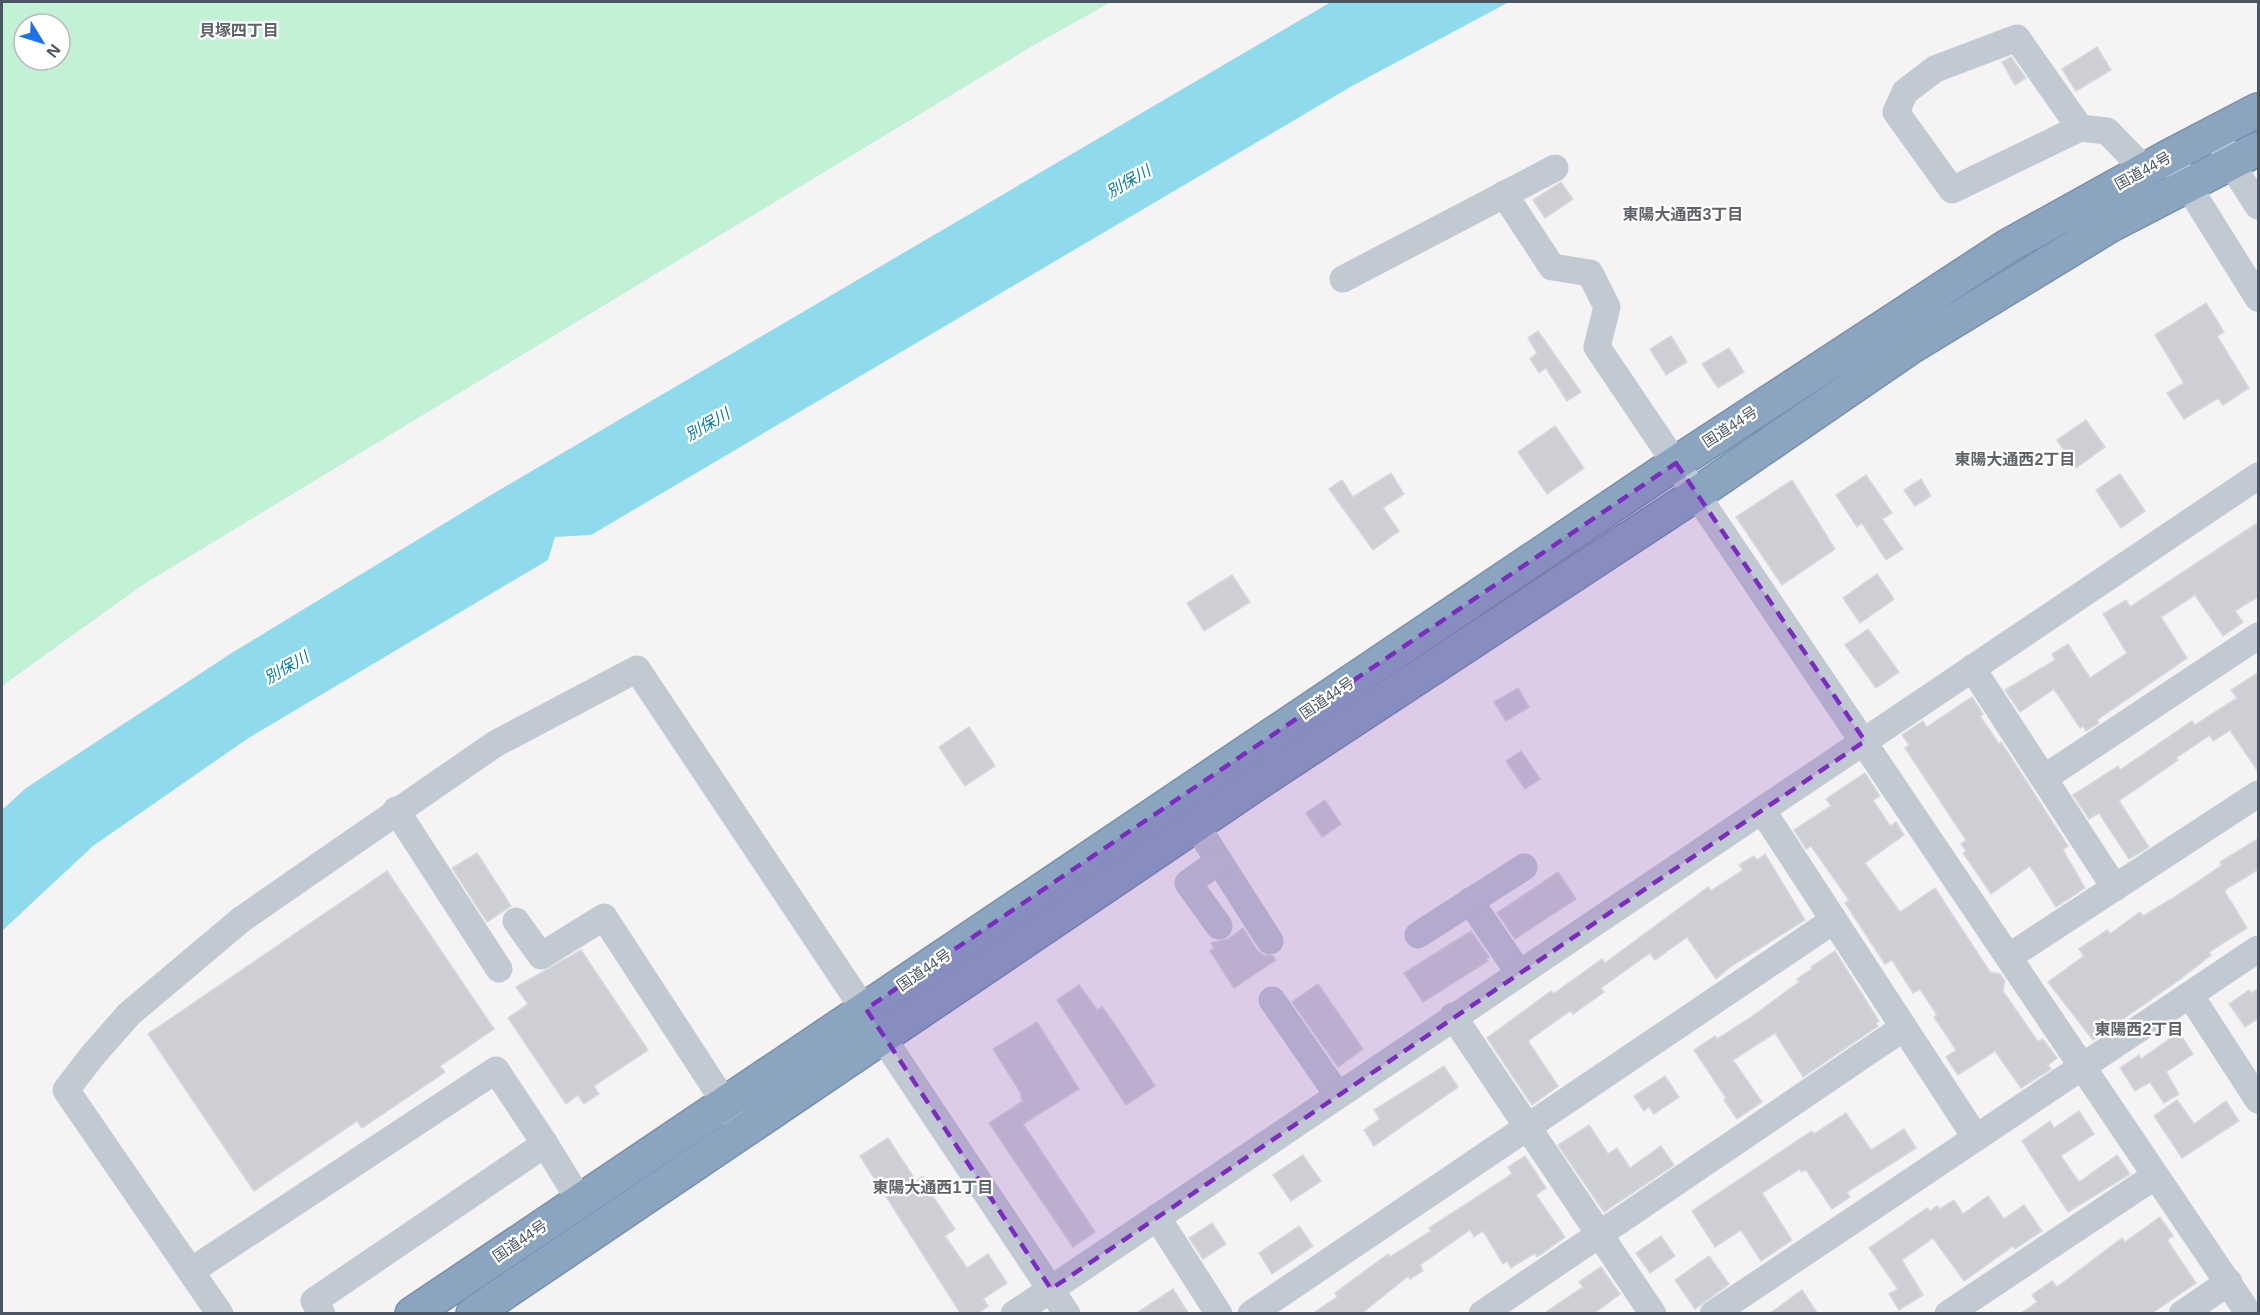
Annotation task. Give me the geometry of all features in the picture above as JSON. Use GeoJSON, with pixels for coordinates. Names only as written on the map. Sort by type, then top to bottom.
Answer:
{"type":"FeatureCollection","features":[{"type":"Feature","properties":{"kind":"highway","name":"国道44号"},"geometry":{"type":"LineString","coordinates":[[412,1314],[1676,463],[2006,247],[2157,163],[2259,110]]}},
{"type":"Feature","properties":{"kind":"highway"},"geometry":{"type":"LineString","coordinates":[[473,1314],[1196,825],[1698,493],[1911,347],[2111,225],[2245,156]]}},
{"type":"Feature","properties":{"kind":"street"},"geometry":{"type":"LineString","coordinates":[[2080,128],[2017,38],[1935,69],[1905,92],[1896,112],[1952,190],[2080,128],[2107,131],[2188,184],[2259,298]]}},
{"type":"Feature","properties":{"kind":"street"},"geometry":{"type":"LineString","coordinates":[[2216,132],[2245,156],[2259,206]]}},
{"type":"Feature","properties":{"kind":"street"},"geometry":{"type":"LineString","coordinates":[[1343,279],[1556,168]]}},
{"type":"Feature","properties":{"kind":"street"},"geometry":{"type":"LineString","coordinates":[[1504,194],[1552,267],[1590,273],[1607,307],[1597,346],[2249,1314]]}},
{"type":"Feature","properties":{"kind":"street"},"geometry":{"type":"LineString","coordinates":[[1014,1314],[1337,1094],[2259,476]]}},
{"type":"Feature","properties":{"kind":"street"},"geometry":{"type":"LineString","coordinates":[[2044,778],[2259,636]]}},
{"type":"Feature","properties":{"kind":"street"},"geometry":{"type":"LineString","coordinates":[[1972,668],[2115,888]]}},
{"type":"Feature","properties":{"kind":"street"},"geometry":{"type":"LineString","coordinates":[[220,1314],[66,1090],[129,1014],[242,919],[396,810],[495,744],[637,669],[866,1009],[1067,1314]]}},
{"type":"Feature","properties":{"kind":"street"},"geometry":{"type":"LineString","coordinates":[[2010,956],[2259,794]]}},
{"type":"Feature","properties":{"kind":"street"},"geometry":{"type":"LineString","coordinates":[[396,810],[499,969]]}},
{"type":"Feature","properties":{"kind":"street"},"geometry":{"type":"LineString","coordinates":[[1762,810],[1976,1138]]}},
{"type":"Feature","properties":{"kind":"street"},"geometry":{"type":"LineString","coordinates":[[1196,825],[1270,941]]}},
{"type":"Feature","properties":{"kind":"street"},"geometry":{"type":"LineString","coordinates":[[1219,861],[1188,883],[1219,926]]}},
{"type":"Feature","properties":{"kind":"street"},"geometry":{"type":"LineString","coordinates":[[1418,935],[1524,867]]}},
{"type":"Feature","properties":{"kind":"street"},"geometry":{"type":"LineString","coordinates":[[1470,901],[1519,972]]}},
{"type":"Feature","properties":{"kind":"street"},"geometry":{"type":"LineString","coordinates":[[516,921],[541,956],[604,917],[743,1131]]}},
{"type":"Feature","properties":{"kind":"street"},"geometry":{"type":"LineString","coordinates":[[1251,1314],[1834,920]]}},
{"type":"Feature","properties":{"kind":"street"},"geometry":{"type":"LineString","coordinates":[[1730,1309],[1976,1138],[2259,949]]}},
{"type":"Feature","properties":{"kind":"street"},"geometry":{"type":"LineString","coordinates":[[2190,995],[2259,1100]]}},
{"type":"Feature","properties":{"kind":"street"},"geometry":{"type":"LineString","coordinates":[[1272,1000],[1337,1094]]}},
{"type":"Feature","properties":{"kind":"street"},"geometry":{"type":"LineString","coordinates":[[1454,1016],[1653,1314]]}},
{"type":"Feature","properties":{"kind":"street"},"geometry":{"type":"LineString","coordinates":[[1482,1314],[1903,1028]]}},
{"type":"Feature","properties":{"kind":"street"},"geometry":{"type":"LineString","coordinates":[[191,1271],[496,1070],[580,1201]]}},
{"type":"Feature","properties":{"kind":"street"},"geometry":{"type":"LineString","coordinates":[[322,1314],[314,1301],[545,1144]]}},
{"type":"Feature","properties":{"kind":"street"},"geometry":{"type":"LineString","coordinates":[[1948,1314],[2155,1176]]}},
{"type":"Feature","properties":{"kind":"street"},"geometry":{"type":"LineString","coordinates":[[1157,1217],[1219,1314]]}},
{"type":"Feature","properties":{"kind":"street"},"geometry":{"type":"LineString","coordinates":[[2182,1314],[2229,1282]]}},
{"type":"Feature","properties":{"kind":"highlighted area"},"geometry":{"type":"Polygon","coordinates":[[[1676,463],[1865,741],[1051,1289],[866,1009],[1676,463]]]}},
{"type":"Feature","properties":{"kind":"green space"},"geometry":{"type":"Polygon","coordinates":[[[2,2],[1111,2],[1029,48],[144,584],[2,686],[2,2]]]}},
{"type":"Feature","properties":{"kind":"water","name":"別保川"},"geometry":{"type":"Polygon","coordinates":[[[1331,2],[1509,2],[1352,86],[591,535],[555,537],[548,560],[247,739],[93,846],[2,931],[2,810],[26,788],[230,654],[496,492],[1331,2]]]}},
{"type":"Feature","properties":{"kind":"building"},"geometry":{"type":"Polygon","coordinates":[[[2097,47],[2111,70],[2076,91],[2062,69],[2097,47]]]}},
{"type":"Feature","properties":{"kind":"building"},"geometry":{"type":"Polygon","coordinates":[[[2011,57],[2026,78],[2015,85],[2002,62],[2011,57]]]}},
{"type":"Feature","properties":{"kind":"building"},"geometry":{"type":"Polygon","coordinates":[[[1561,182],[1573,199],[1545,218],[1533,200],[1561,182]]]}},
{"type":"Feature","properties":{"kind":"building"},"geometry":{"type":"Polygon","coordinates":[[[2206,303],[2224,332],[2217,336],[2249,388],[2223,405],[2218,398],[2184,419],[2167,393],[2184,383],[2155,335],[2206,303]]]}},
{"type":"Feature","properties":{"kind":"building"},"geometry":{"type":"Polygon","coordinates":[[[1538,331],[1581,392],[1567,401],[1546,368],[1539,373],[1530,359],[1537,353],[1528,338],[1538,331]]]}},
{"type":"Feature","properties":{"kind":"building"},"geometry":{"type":"Polygon","coordinates":[[[1671,336],[1687,362],[1666,375],[1650,349],[1671,336]]]}},
{"type":"Feature","properties":{"kind":"building"},"geometry":{"type":"Polygon","coordinates":[[[1729,348],[1744,372],[1718,388],[1702,364],[1729,348]]]}},
{"type":"Feature","properties":{"kind":"building"},"geometry":{"type":"Polygon","coordinates":[[[2086,420],[2105,447],[2076,468],[2057,440],[2086,420]]]}},
{"type":"Feature","properties":{"kind":"building"},"geometry":{"type":"Polygon","coordinates":[[[1555,426],[1584,468],[1547,494],[1518,452],[1555,426]]]}},
{"type":"Feature","properties":{"kind":"building"},"geometry":{"type":"Polygon","coordinates":[[[1391,473],[1404,494],[1383,508],[1399,531],[1373,550],[1329,489],[1342,480],[1353,497],[1391,473]]]}},
{"type":"Feature","properties":{"kind":"building"},"geometry":{"type":"Polygon","coordinates":[[[2120,474],[2145,511],[2121,528],[2096,490],[2120,474]]]}},
{"type":"Feature","properties":{"kind":"building"},"geometry":{"type":"Polygon","coordinates":[[[1866,475],[1892,513],[1882,519],[1903,549],[1886,560],[1862,523],[1857,527],[1836,495],[1866,475]]]}},
{"type":"Feature","properties":{"kind":"building"},"geometry":{"type":"Polygon","coordinates":[[[1921,479],[1931,496],[1915,506],[1904,490],[1921,479]]]}},
{"type":"Feature","properties":{"kind":"building"},"geometry":{"type":"Polygon","coordinates":[[[1792,480],[1835,549],[1782,585],[1736,517],[1792,480]]]}},
{"type":"Feature","properties":{"kind":"building"},"geometry":{"type":"Polygon","coordinates":[[[2259,522],[2259,596],[2235,611],[2243,622],[2223,636],[2195,595],[2161,617],[2187,658],[2097,720],[2099,723],[2086,731],[2083,726],[2080,728],[2054,689],[2020,712],[2005,690],[2055,660],[2052,654],[2068,644],[2090,678],[2127,653],[2103,614],[2126,600],[2130,607],[2259,522]]]}},
{"type":"Feature","properties":{"kind":"building"},"geometry":{"type":"Polygon","coordinates":[[[1877,574],[1894,599],[1860,623],[1843,598],[1877,574]]]}},
{"type":"Feature","properties":{"kind":"building"},"geometry":{"type":"Polygon","coordinates":[[[1232,575],[1250,602],[1204,631],[1187,603],[1232,575]]]}},
{"type":"Feature","properties":{"kind":"building"},"geometry":{"type":"Polygon","coordinates":[[[1868,629],[1899,672],[1876,688],[1845,645],[1868,629]]]}},
{"type":"Feature","properties":{"kind":"building"},"geometry":{"type":"Polygon","coordinates":[[[2259,672],[2259,773],[2230,730],[2213,741],[2210,735],[2119,801],[2149,847],[2129,859],[2099,813],[2089,819],[2073,795],[2118,766],[2120,770],[2192,721],[2195,725],[2237,698],[2231,690],[2259,672]]]}},
{"type":"Feature","properties":{"kind":"building"},"geometry":{"type":"Polygon","coordinates":[[[1518,688],[1529,707],[1506,721],[1494,702],[1518,688]]]}},
{"type":"Feature","properties":{"kind":"building"},"geometry":{"type":"Polygon","coordinates":[[[1972,697],[1983,714],[1980,716],[1999,744],[2001,742],[2068,846],[2063,850],[2085,888],[2056,907],[2030,866],[1991,894],[1963,853],[1966,851],[1961,844],[1966,840],[1905,748],[1909,745],[1902,735],[1923,721],[1927,727],[1972,697]]]}},
{"type":"Feature","properties":{"kind":"building"},"geometry":{"type":"Polygon","coordinates":[[[969,727],[995,766],[965,786],[939,747],[969,727]]]}},
{"type":"Feature","properties":{"kind":"building"},"geometry":{"type":"Polygon","coordinates":[[[1521,751],[1540,779],[1525,789],[1506,761],[1521,751]]]}},
{"type":"Feature","properties":{"kind":"building"},"geometry":{"type":"Polygon","coordinates":[[[1865,773],[1880,796],[1873,800],[1890,826],[1896,822],[1904,835],[1865,863],[1900,912],[1935,888],[1990,972],[2000,974],[2005,981],[2003,991],[2038,1042],[2043,1039],[2057,1058],[2048,1065],[2051,1069],[2021,1088],[1995,1051],[1958,1075],[1946,1057],[1956,1050],[1934,1017],[1937,1015],[1920,989],[1913,993],[1892,960],[1885,964],[1845,903],[1849,900],[1811,846],[1806,849],[1794,830],[1831,806],[1826,799],[1865,773]]]}},
{"type":"Feature","properties":{"kind":"building"},"geometry":{"type":"Polygon","coordinates":[[[1325,800],[1341,824],[1322,837],[1306,813],[1325,800]]]}},
{"type":"Feature","properties":{"kind":"building"},"geometry":{"type":"Polygon","coordinates":[[[2259,838],[2259,869],[2226,889],[2225,892],[2247,928],[2209,952],[2211,955],[2179,980],[2093,1040],[2048,982],[2084,956],[2079,949],[2107,930],[2110,934],[2140,912],[2143,916],[2173,898],[2222,865],[2220,862],[2259,838]]]}},
{"type":"Feature","properties":{"kind":"building"},"geometry":{"type":"Polygon","coordinates":[[[477,853],[511,906],[487,922],[452,868],[477,853]]]}},
{"type":"Feature","properties":{"kind":"building"},"geometry":{"type":"Polygon","coordinates":[[[1765,854],[1805,920],[1730,967],[1716,979],[1687,937],[1655,960],[1650,953],[1601,988],[1604,992],[1573,1014],[1570,1011],[1528,1041],[1558,1086],[1532,1105],[1487,1038],[1551,991],[1553,994],[1602,959],[1605,963],[1708,887],[1711,891],[1743,870],[1739,865],[1754,856],[1757,860],[1765,854]]]}},
{"type":"Feature","properties":{"kind":"building"},"geometry":{"type":"Polygon","coordinates":[[[387,871],[494,1029],[440,1066],[445,1072],[362,1128],[357,1121],[254,1191],[148,1034],[387,871]]]}},
{"type":"Feature","properties":{"kind":"building"},"geometry":{"type":"Polygon","coordinates":[[[1558,872],[1576,899],[1515,939],[1497,913],[1558,872]]]}},
{"type":"Feature","properties":{"kind":"building"},"geometry":{"type":"Polygon","coordinates":[[[1243,928],[1257,950],[1263,955],[1273,956],[1276,960],[1234,988],[1210,951],[1214,948],[1211,943],[1228,939],[1243,928]]]}},
{"type":"Feature","properties":{"kind":"building"},"geometry":{"type":"Polygon","coordinates":[[[1471,931],[1489,957],[1486,959],[1488,961],[1423,1002],[1404,973],[1471,931]]]}},
{"type":"Feature","properties":{"kind":"building"},"geometry":{"type":"Polygon","coordinates":[[[581,950],[648,1050],[594,1086],[599,1094],[584,1104],[578,1095],[566,1104],[508,1018],[528,1004],[516,987],[581,950]]]}},
{"type":"Feature","properties":{"kind":"building"},"geometry":{"type":"Polygon","coordinates":[[[1835,951],[1879,1021],[1876,1023],[1878,1026],[1803,1077],[1775,1033],[1733,1060],[1762,1102],[1737,1119],[1694,1050],[1715,1036],[1717,1039],[1750,1018],[1799,982],[1797,979],[1812,969],[1811,967],[1835,951]]]}},
{"type":"Feature","properties":{"kind":"building"},"geometry":{"type":"Polygon","coordinates":[[[1318,984],[1363,1049],[1338,1067],[1292,1002],[1318,984]]]}},
{"type":"Feature","properties":{"kind":"building"},"geometry":{"type":"Polygon","coordinates":[[[1079,985],[1097,1010],[1102,1007],[1155,1086],[1126,1105],[1057,1000],[1079,985]]]}},
{"type":"Feature","properties":{"kind":"building"},"geometry":{"type":"Polygon","coordinates":[[[2259,988],[2259,1018],[2245,1027],[2229,1004],[2249,990],[2251,993],[2259,988]]]}},
{"type":"Feature","properties":{"kind":"building"},"geometry":{"type":"Polygon","coordinates":[[[1037,1022],[1079,1089],[1023,1124],[1095,1232],[1073,1247],[989,1123],[1023,1101],[1020,1096],[1022,1095],[993,1049],[1037,1022]]]}},
{"type":"Feature","properties":{"kind":"building"},"geometry":{"type":"Polygon","coordinates":[[[2179,1032],[2193,1054],[2166,1072],[2179,1094],[2164,1103],[2150,1082],[2135,1091],[2120,1068],[2139,1055],[2141,1059],[2179,1032]]]}},
{"type":"Feature","properties":{"kind":"building"},"geometry":{"type":"Polygon","coordinates":[[[1444,1066],[1458,1087],[1374,1146],[1364,1130],[1380,1119],[1374,1110],[1444,1066]]]}},
{"type":"Feature","properties":{"kind":"building"},"geometry":{"type":"Polygon","coordinates":[[[1665,1076],[1679,1097],[1654,1114],[1649,1107],[1644,1111],[1634,1096],[1665,1076]]]}},
{"type":"Feature","properties":{"kind":"building"},"geometry":{"type":"Polygon","coordinates":[[[2177,1100],[2194,1124],[2226,1101],[2239,1121],[2182,1158],[2154,1116],[2177,1100]]]}},
{"type":"Feature","properties":{"kind":"building"},"geometry":{"type":"Polygon","coordinates":[[[2079,1111],[2094,1134],[2061,1156],[2079,1182],[2117,1155],[2130,1174],[2068,1212],[2022,1141],[2050,1121],[2054,1128],[2079,1111]]]}},
{"type":"Feature","properties":{"kind":"building"},"geometry":{"type":"Polygon","coordinates":[[[1846,1113],[1871,1150],[1904,1129],[1916,1148],[1847,1192],[1850,1197],[1832,1209],[1806,1170],[1801,1172],[1800,1169],[1762,1193],[1792,1240],[1761,1261],[1741,1230],[1715,1247],[1692,1211],[1812,1131],[1814,1134],[1846,1113]]]}},
{"type":"Feature","properties":{"kind":"building"},"geometry":{"type":"Polygon","coordinates":[[[1589,1125],[1608,1154],[1617,1148],[1630,1168],[1661,1146],[1674,1165],[1604,1212],[1558,1145],[1589,1125]]]}},
{"type":"Feature","properties":{"kind":"building"},"geometry":{"type":"Polygon","coordinates":[[[888,1138],[916,1181],[923,1176],[934,1194],[932,1195],[955,1229],[945,1236],[967,1268],[988,1254],[1007,1283],[983,1299],[988,1306],[977,1314],[961,1314],[860,1156],[888,1138]]]}},
{"type":"Feature","properties":{"kind":"building"},"geometry":{"type":"Polygon","coordinates":[[[1303,1155],[1321,1181],[1291,1201],[1273,1175],[1303,1155]]]}},
{"type":"Feature","properties":{"kind":"building"},"geometry":{"type":"Polygon","coordinates":[[[1525,1156],[1546,1188],[1536,1195],[1565,1237],[1537,1257],[1535,1253],[1511,1268],[1507,1261],[1503,1264],[1483,1231],[1474,1237],[1470,1230],[1420,1265],[1423,1271],[1410,1279],[1408,1276],[1361,1314],[1312,1314],[1337,1297],[1335,1293],[1388,1254],[1390,1257],[1431,1231],[1429,1228],[1512,1174],[1508,1167],[1525,1156]]]}},
{"type":"Feature","properties":{"kind":"building"},"geometry":{"type":"Polygon","coordinates":[[[1988,1196],[2004,1219],[2024,1205],[2042,1231],[2015,1249],[2013,1246],[1964,1281],[1933,1238],[1902,1260],[1923,1295],[1899,1310],[1889,1294],[1898,1289],[1869,1248],[1927,1208],[1930,1211],[1937,1206],[1940,1209],[1954,1200],[1963,1214],[1988,1196]]]}},
{"type":"Feature","properties":{"kind":"building"},"geometry":{"type":"Polygon","coordinates":[[[2160,1217],[2173,1236],[2167,1240],[2196,1283],[2151,1314],[2020,1314],[2037,1302],[2032,1295],[2052,1281],[2057,1287],[2122,1238],[2125,1242],[2160,1217]]]}},
{"type":"Feature","properties":{"kind":"building"},"geometry":{"type":"Polygon","coordinates":[[[1212,1223],[1226,1244],[1203,1259],[1189,1238],[1212,1223]]]}},
{"type":"Feature","properties":{"kind":"building"},"geometry":{"type":"Polygon","coordinates":[[[1299,1226],[1313,1246],[1272,1274],[1259,1253],[1299,1226]]]}},
{"type":"Feature","properties":{"kind":"building"},"geometry":{"type":"Polygon","coordinates":[[[1661,1236],[1675,1256],[1650,1273],[1636,1253],[1661,1236]]]}},
{"type":"Feature","properties":{"kind":"building"},"geometry":{"type":"Polygon","coordinates":[[[1709,1256],[1729,1284],[1695,1309],[1675,1280],[1709,1256]]]}},
{"type":"Feature","properties":{"kind":"building"},"geometry":{"type":"Polygon","coordinates":[[[1601,1267],[1620,1294],[1593,1314],[1543,1314],[1583,1287],[1579,1282],[1601,1267]]]}},
{"type":"Feature","properties":{"kind":"building"},"geometry":{"type":"Polygon","coordinates":[[[1173,1289],[1189,1314],[1135,1314],[1173,1289]]]}},
{"type":"Feature","properties":{"kind":"building"},"geometry":{"type":"Polygon","coordinates":[[[1802,1290],[1818,1314],[1769,1314],[1802,1290]]]}},
{"type":"Feature","properties":{"kind":"district","name":"貝塚四丁目"},"geometry":{"type":"Point","coordinates":[239,30]}},
{"type":"Feature","properties":{"kind":"district","name":"東陽大通西3丁目"},"geometry":{"type":"Point","coordinates":[1683,214]}},
{"type":"Feature","properties":{"kind":"district","name":"東陽大通西2丁目"},"geometry":{"type":"Point","coordinates":[2015,459]}},
{"type":"Feature","properties":{"kind":"district","name":"東陽西2丁目"},"geometry":{"type":"Point","coordinates":[2139,1029]}},
{"type":"Feature","properties":{"kind":"district","name":"東陽大通西1丁目"},"geometry":{"type":"Point","coordinates":[933,1187]}}]}
